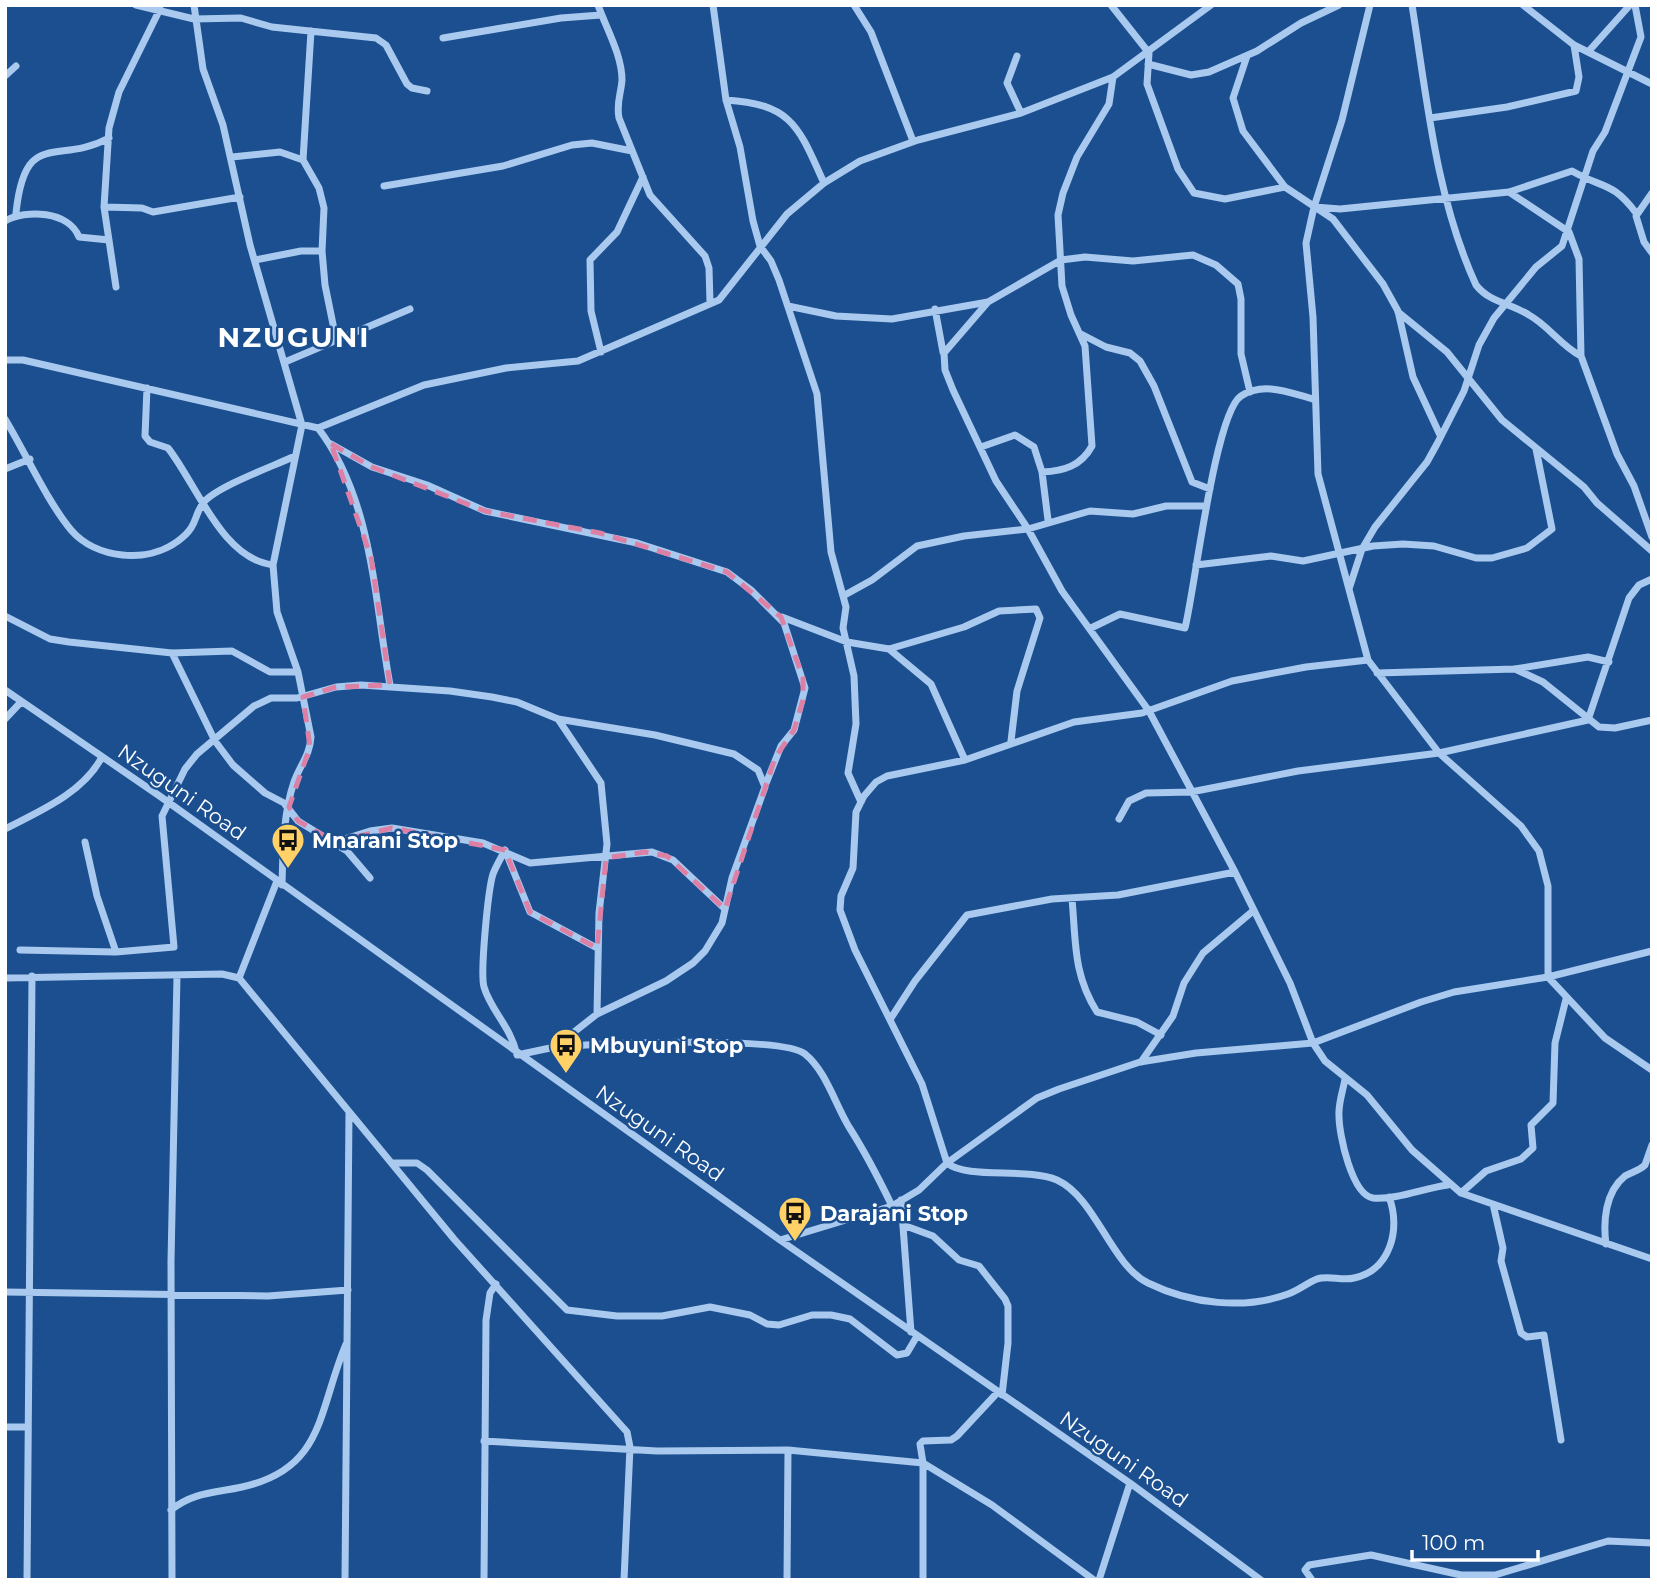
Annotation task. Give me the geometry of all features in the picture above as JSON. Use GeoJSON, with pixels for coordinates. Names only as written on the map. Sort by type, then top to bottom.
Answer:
{"type":"FeatureCollection","features":[{"type":"Feature","properties":{"kind":"street"},"geometry":{"type":"LineString","coordinates":[[136,5],[194,19],[241,18],[272,27],[376,38],[386,45],[407,84],[412,88],[427,91]]}},
{"type":"Feature","properties":{"kind":"street"},"geometry":{"type":"LineString","coordinates":[[194,5],[202,69],[232,157],[255,260],[302,425],[273,565],[277,612],[298,672],[310,747],[293,783],[283,835],[280,883],[239,978]]}},
{"type":"Feature","properties":{"kind":"street"},"geometry":{"type":"LineString","coordinates":[[598,5],[619,60],[622,82],[617,106],[632,151],[657,204],[705,256],[709,268],[710,303]]}},
{"type":"Feature","properties":{"kind":"street"},"geometry":{"type":"LineString","coordinates":[[713,5],[726,100],[740,147],[760,246],[771,261],[808,360],[817,394],[831,552],[846,610],[843,628],[856,709],[848,773],[861,802]]}},
{"type":"Feature","properties":{"kind":"street"},"geometry":{"type":"LineString","coordinates":[[854,5],[872,32],[913,142]]}},
{"type":"Feature","properties":{"kind":"street"},"geometry":{"type":"LineString","coordinates":[[1111,5],[1149,53],[1147,84],[1177,166],[1194,193],[1224,199],[1285,187]]}},
{"type":"Feature","properties":{"kind":"street"},"geometry":{"type":"LineString","coordinates":[[5,360],[23,360],[318,428],[424,385],[506,368],[538,367],[578,360],[719,300],[787,214],[824,183],[860,162],[913,142],[1021,113],[1113,77],[1149,53],[1173,30],[1211,5]]}},
{"type":"Feature","properties":{"kind":"street"},"geometry":{"type":"LineString","coordinates":[[1148,64],[1195,75],[1247,56],[1339,5]]}},
{"type":"Feature","properties":{"kind":"street"},"geometry":{"type":"LineString","coordinates":[[1370,5],[1342,120],[1314,207],[1305,256],[1312,317],[1318,474],[1338,555],[1368,660],[1439,752],[1521,826],[1539,851],[1548,886],[1548,977],[1605,1038],[1652,1070]]}},
{"type":"Feature","properties":{"kind":"street"},"geometry":{"type":"LineString","coordinates":[[1412,5],[1445,196],[1476,285],[1485,295],[1531,315],[1568,350],[1581,356]]}},
{"type":"Feature","properties":{"kind":"street"},"geometry":{"type":"LineString","coordinates":[[1523,5],[1574,45],[1652,84]]}},
{"type":"Feature","properties":{"kind":"street"},"geometry":{"type":"LineString","coordinates":[[1349,590],[1362,549],[1389,506],[1427,462],[1467,378],[1479,345],[1504,304],[1536,267],[1555,255],[1569,232],[1595,146],[1605,132],[1630,72],[1641,32],[1632,5],[1588,52]]}},
{"type":"Feature","properties":{"kind":"street"},"geometry":{"type":"LineString","coordinates":[[116,287],[104,207],[109,138],[119,92],[160,9]]}},
{"type":"Feature","properties":{"kind":"street"},"geometry":{"type":"LineString","coordinates":[[443,38],[561,18],[601,15]]}},
{"type":"Feature","properties":{"kind":"street"},"geometry":{"type":"LineString","coordinates":[[311,32],[303,160],[319,188],[324,208],[322,251],[336,339]]}},
{"type":"Feature","properties":{"kind":"street"},"geometry":{"type":"LineString","coordinates":[[1430,118],[1507,107],[1576,92],[1578,77],[1574,45]]}},
{"type":"Feature","properties":{"kind":"street"},"geometry":{"type":"LineString","coordinates":[[1017,56],[1007,83],[1021,113]]}},
{"type":"Feature","properties":{"kind":"street"},"geometry":{"type":"LineString","coordinates":[[1247,56],[1233,92],[1236,113],[1254,149],[1285,187],[1333,219],[1383,284],[1398,311],[1413,377],[1440,435]]}},
{"type":"Feature","properties":{"kind":"street"},"geometry":{"type":"LineString","coordinates":[[5,76],[16,66]]}},
{"type":"Feature","properties":{"kind":"street"},"geometry":{"type":"LineString","coordinates":[[1042,472],[1075,466],[1092,446],[1092,411],[1081,334],[1064,297],[1058,224],[1063,193],[1077,157],[1107,109],[1113,77]]}},
{"type":"Feature","properties":{"kind":"street"},"geometry":{"type":"LineString","coordinates":[[726,100],[768,108],[794,122],[824,183]]}},
{"type":"Feature","properties":{"kind":"street"},"geometry":{"type":"LineString","coordinates":[[16,214],[23,177],[35,160],[50,151],[85,146],[109,138]]}},
{"type":"Feature","properties":{"kind":"street"},"geometry":{"type":"LineString","coordinates":[[384,186],[503,166],[572,145],[592,143],[632,151]]}},
{"type":"Feature","properties":{"kind":"street"},"geometry":{"type":"LineString","coordinates":[[232,157],[280,152],[303,160]]}},
{"type":"Feature","properties":{"kind":"street"},"geometry":{"type":"LineString","coordinates":[[1314,207],[1340,209],[1445,196],[1509,192],[1530,188],[1569,172],[1584,180],[1618,190],[1636,213],[1644,242],[1652,253]]}},
{"type":"Feature","properties":{"kind":"street"},"geometry":{"type":"LineString","coordinates":[[601,352],[592,311],[590,260],[617,232],[643,177]]}},
{"type":"Feature","properties":{"kind":"street"},"geometry":{"type":"LineString","coordinates":[[1509,192],[1569,232],[1579,259],[1581,356],[1617,454],[1634,486],[1652,537]]}},
{"type":"Feature","properties":{"kind":"street"},"geometry":{"type":"LineString","coordinates":[[1636,213],[1652,193]]}},
{"type":"Feature","properties":{"kind":"street"},"geometry":{"type":"LineString","coordinates":[[104,207],[142,208],[153,212],[240,197]]}},
{"type":"Feature","properties":{"kind":"street"},"geometry":{"type":"LineString","coordinates":[[5,221],[16,214],[38,214],[58,219],[76,229],[79,237],[109,240]]}},
{"type":"Feature","properties":{"kind":"street"},"geometry":{"type":"LineString","coordinates":[[255,260],[301,251],[322,251]]}},
{"type":"Feature","properties":{"kind":"street"},"geometry":{"type":"LineString","coordinates":[[943,353],[988,302],[1061,260],[1085,257],[1133,261],[1193,255],[1216,265],[1235,280],[1240,291],[1240,348],[1250,392]]}},
{"type":"Feature","properties":{"kind":"street"},"geometry":{"type":"LineString","coordinates":[[788,306],[836,316],[880,320],[988,302]]}},
{"type":"Feature","properties":{"kind":"street"},"geometry":{"type":"LineString","coordinates":[[285,362],[410,309]]}},
{"type":"Feature","properties":{"kind":"street"},"geometry":{"type":"LineString","coordinates":[[935,309],[945,370],[996,481],[1028,529],[1062,591],[1149,711],[1235,872],[1290,983],[1314,1043],[1325,1062],[1367,1094],[1412,1150],[1448,1185],[1461,1193],[1652,1259]]}},
{"type":"Feature","properties":{"kind":"street"},"geometry":{"type":"LineString","coordinates":[[1398,311],[1447,352],[1490,408],[1584,487],[1597,503],[1652,551]]}},
{"type":"Feature","properties":{"kind":"street"},"geometry":{"type":"LineString","coordinates":[[1081,334],[1106,347],[1130,353],[1140,361],[1161,404],[1192,482],[1210,489]]}},
{"type":"Feature","properties":{"kind":"street"},"geometry":{"type":"LineString","coordinates":[[147,388],[145,436],[168,449],[225,535],[244,556],[260,564],[273,565]]}},
{"type":"Feature","properties":{"kind":"street"},"geometry":{"type":"LineString","coordinates":[[1091,628],[1119,614],[1183,629],[1206,506],[1228,412],[1236,400],[1250,392],[1276,389],[1314,399]]}},
{"type":"Feature","properties":{"kind":"street"},"geometry":{"type":"LineString","coordinates":[[5,419],[71,530],[86,542],[119,554],[150,555],[172,546],[194,526],[204,503],[224,489],[295,456]]}},
{"type":"Feature","properties":{"kind":"street"},"geometry":{"type":"LineString","coordinates":[[318,428],[331,444],[367,539],[390,685]]}},
{"type":"Feature","properties":{"kind":"street"},"geometry":{"type":"LineString","coordinates":[[981,447],[1010,436],[1022,437],[1034,447],[1042,472],[1048,520]]}},
{"type":"Feature","properties":{"kind":"street"},"geometry":{"type":"LineString","coordinates":[[331,444],[372,467],[427,485],[485,511],[600,533],[727,572],[781,617],[847,642],[889,649],[964,627],[999,611],[1036,609],[1040,618],[1017,691],[1011,741]]}},
{"type":"Feature","properties":{"kind":"street"},"geometry":{"type":"LineString","coordinates":[[1196,565],[1271,556],[1303,561],[1362,549],[1424,545],[1483,558],[1507,554],[1533,545],[1550,531],[1552,523],[1536,449]]}},
{"type":"Feature","properties":{"kind":"street"},"geometry":{"type":"LineString","coordinates":[[5,469],[30,459]]}},
{"type":"Feature","properties":{"kind":"street"},"geometry":{"type":"LineString","coordinates":[[843,596],[872,580],[917,546],[964,536],[1028,529],[1048,520],[1090,510],[1133,514],[1166,506],[1206,506]]}},
{"type":"Feature","properties":{"kind":"street"},"geometry":{"type":"LineString","coordinates":[[1588,720],[1629,598],[1639,584],[1652,579]]}},
{"type":"Feature","properties":{"kind":"street"},"geometry":{"type":"LineString","coordinates":[[5,616],[50,639],[172,653],[232,651],[271,672],[298,672]]}},
{"type":"Feature","properties":{"kind":"street"},"geometry":{"type":"LineString","coordinates":[[555,1047],[597,1014],[666,981],[693,963],[714,939],[732,878],[780,746],[794,730],[805,692],[794,650],[781,617]]}},
{"type":"Feature","properties":{"kind":"street"},"geometry":{"type":"LineString","coordinates":[[889,649],[931,684],[965,760]]}},
{"type":"Feature","properties":{"kind":"street"},"geometry":{"type":"LineString","coordinates":[[172,653],[215,741],[243,774],[289,807],[298,821],[335,842],[370,878]]}},
{"type":"Feature","properties":{"kind":"street"},"geometry":{"type":"LineString","coordinates":[[1377,673],[1515,669],[1588,657],[1609,662]]}},
{"type":"Feature","properties":{"kind":"street"},"geometry":{"type":"LineString","coordinates":[[947,1163],[922,1084],[855,950],[840,910],[841,896],[853,868],[852,846],[856,812],[876,782],[887,776],[965,760],[1011,741],[1074,722],[1149,711],[1232,681],[1306,667],[1368,660]]}},
{"type":"Feature","properties":{"kind":"street"},"geometry":{"type":"LineString","coordinates":[[1515,669],[1543,682],[1598,727],[1615,728],[1652,720]]}},
{"type":"Feature","properties":{"kind":"street"},"geometry":{"type":"LineString","coordinates":[[20,950],[116,952],[174,947],[162,816],[190,762],[262,701],[303,697],[336,687],[390,685],[504,700],[558,719],[655,735],[734,754],[758,771],[765,787]]}},
{"type":"Feature","properties":{"kind":"street","name":"Nzuguni Road"},"geometry":{"type":"LineString","coordinates":[[5,691],[170,803],[517,1055],[1130,1483],[1261,1580]]}},
{"type":"Feature","properties":{"kind":"street"},"geometry":{"type":"LineString","coordinates":[[5,719],[21,702]]}},
{"type":"Feature","properties":{"kind":"street"},"geometry":{"type":"LineString","coordinates":[[558,719],[600,780],[606,858],[597,948],[597,1014]]}},
{"type":"Feature","properties":{"kind":"street"},"geometry":{"type":"LineString","coordinates":[[1119,819],[1133,797],[1157,792],[1191,792],[1298,771],[1439,752],[1588,720]]}},
{"type":"Feature","properties":{"kind":"street"},"geometry":{"type":"LineString","coordinates":[[5,829],[71,792],[95,770],[102,757]]}},
{"type":"Feature","properties":{"kind":"street"},"geometry":{"type":"LineString","coordinates":[[335,842],[370,831],[392,828],[484,843],[530,863],[606,858],[645,852],[667,856],[725,909]]}},
{"type":"Feature","properties":{"kind":"street"},"geometry":{"type":"LineString","coordinates":[[85,842],[97,896],[116,952]]}},
{"type":"Feature","properties":{"kind":"street"},"geometry":{"type":"LineString","coordinates":[[505,850],[530,912],[597,948]]}},
{"type":"Feature","properties":{"kind":"street"},"geometry":{"type":"LineString","coordinates":[[505,850],[494,873],[490,891],[482,979],[490,1001],[509,1029],[517,1055],[555,1047],[622,1043],[735,1043],[792,1049],[805,1054],[838,1103],[892,1206]]}},
{"type":"Feature","properties":{"kind":"street"},"geometry":{"type":"LineString","coordinates":[[891,1018],[962,919],[983,911],[1072,898],[1118,895],[1235,872]]}},
{"type":"Feature","properties":{"kind":"street"},"geometry":{"type":"LineString","coordinates":[[1072,898],[1077,967],[1086,994],[1097,1012],[1110,1018],[1137,1022],[1161,1035]]}},
{"type":"Feature","properties":{"kind":"street"},"geometry":{"type":"LineString","coordinates":[[1140,1062],[1161,1035],[1203,953],[1253,911]]}},
{"type":"Feature","properties":{"kind":"street"},"geometry":{"type":"LineString","coordinates":[[780,1241],[892,1206],[919,1190],[947,1163],[1037,1098],[1140,1062],[1196,1053],[1314,1043],[1421,1002],[1495,984],[1548,977],[1652,951]]}},
{"type":"Feature","properties":{"kind":"street"},"geometry":{"type":"LineString","coordinates":[[5,978],[222,974],[239,978],[454,1239],[623,1427],[630,1447],[624,1580]]}},
{"type":"Feature","properties":{"kind":"street"},"geometry":{"type":"LineString","coordinates":[[27,1580],[32,976]]}},
{"type":"Feature","properties":{"kind":"street"},"geometry":{"type":"LineString","coordinates":[[172,1580],[171,1295],[177,976]]}},
{"type":"Feature","properties":{"kind":"street"},"geometry":{"type":"LineString","coordinates":[[1461,1193],[1486,1171],[1521,1159],[1533,1148],[1531,1125],[1553,1103],[1555,1043],[1566,999]]}},
{"type":"Feature","properties":{"kind":"street"},"geometry":{"type":"LineString","coordinates":[[1345,1079],[1339,1118],[1358,1187],[1368,1196],[1389,1197],[1448,1185]]}},
{"type":"Feature","properties":{"kind":"street"},"geometry":{"type":"LineString","coordinates":[[345,1580],[349,1111]]}},
{"type":"Feature","properties":{"kind":"street"},"geometry":{"type":"LineString","coordinates":[[1606,1244],[1604,1232],[1608,1202],[1624,1177],[1644,1166],[1652,1145]]}},
{"type":"Feature","properties":{"kind":"street"},"geometry":{"type":"LineString","coordinates":[[393,1163],[417,1163],[427,1170],[567,1310],[617,1316],[662,1316],[710,1307],[750,1315],[767,1324],[779,1325],[812,1315],[831,1315],[850,1320],[897,1355],[907,1353],[914,1334],[901,1200]]}},
{"type":"Feature","properties":{"kind":"street"},"geometry":{"type":"LineString","coordinates":[[947,1163],[964,1170],[1029,1174],[1059,1181],[1090,1212],[1139,1277],[1181,1294],[1230,1304],[1271,1299],[1317,1279],[1354,1279],[1373,1270],[1388,1251],[1395,1228],[1389,1197]]}},
{"type":"Feature","properties":{"kind":"street"},"geometry":{"type":"LineString","coordinates":[[1493,1204],[1503,1248],[1501,1261],[1521,1333],[1527,1337],[1544,1335],[1561,1440]]}},
{"type":"Feature","properties":{"kind":"street"},"geometry":{"type":"LineString","coordinates":[[903,1225],[933,1236],[960,1260],[979,1266],[1009,1306],[1008,1343],[1000,1393],[957,1436],[951,1440],[923,1441],[919,1451],[923,1463],[923,1580]]}},
{"type":"Feature","properties":{"kind":"street"},"geometry":{"type":"LineString","coordinates":[[484,1580],[486,1320],[490,1293],[496,1283]]}},
{"type":"Feature","properties":{"kind":"street"},"geometry":{"type":"LineString","coordinates":[[5,1292],[268,1296],[348,1290]]}},
{"type":"Feature","properties":{"kind":"street"},"geometry":{"type":"LineString","coordinates":[[171,1510],[194,1495],[247,1486],[290,1469],[319,1425],[347,1341]]}},
{"type":"Feature","properties":{"kind":"street"},"geometry":{"type":"LineString","coordinates":[[5,1427],[28,1427]]}},
{"type":"Feature","properties":{"kind":"street"},"geometry":{"type":"LineString","coordinates":[[484,1441],[630,1447],[657,1451],[788,1450],[923,1463],[992,1505],[1097,1580],[1130,1483]]}},
{"type":"Feature","properties":{"kind":"street"},"geometry":{"type":"LineString","coordinates":[[787,1580],[788,1450]]}},
{"type":"Feature","properties":{"kind":"street"},"geometry":{"type":"LineString","coordinates":[[1312,1580],[1305,1570],[1309,1565],[1347,1557],[1371,1555],[1461,1575],[1495,1575],[1520,1570],[1608,1541],[1652,1543]]}},
{"type":"Feature","properties":{"kind":"highlighted area"},"geometry":{"type":"Polygon","coordinates":[[[331,444],[372,467],[485,511],[600,533],[727,572],[781,617],[803,678],[803,700],[794,730],[775,758],[725,909],[667,856],[645,852],[606,858],[597,948],[530,912],[505,850],[392,828],[335,842],[298,821],[289,807],[310,747],[303,697],[336,687],[390,685],[371,557],[331,444]]]}},
{"type":"Feature","properties":{"kind":"place","name":"Mnarani Stop"},"geometry":{"type":"Point","coordinates":[288,870]}},
{"type":"Feature","properties":{"kind":"place","name":"Mbuyuni Stop"},"geometry":{"type":"Point","coordinates":[566,1075]}},
{"type":"Feature","properties":{"kind":"place","name":"Darajani Stop"},"geometry":{"type":"Point","coordinates":[795,1243]}},
{"type":"Feature","properties":{"kind":"district","name":"NZUGUNI"},"geometry":{"type":"Point","coordinates":[294,337]}}]}
